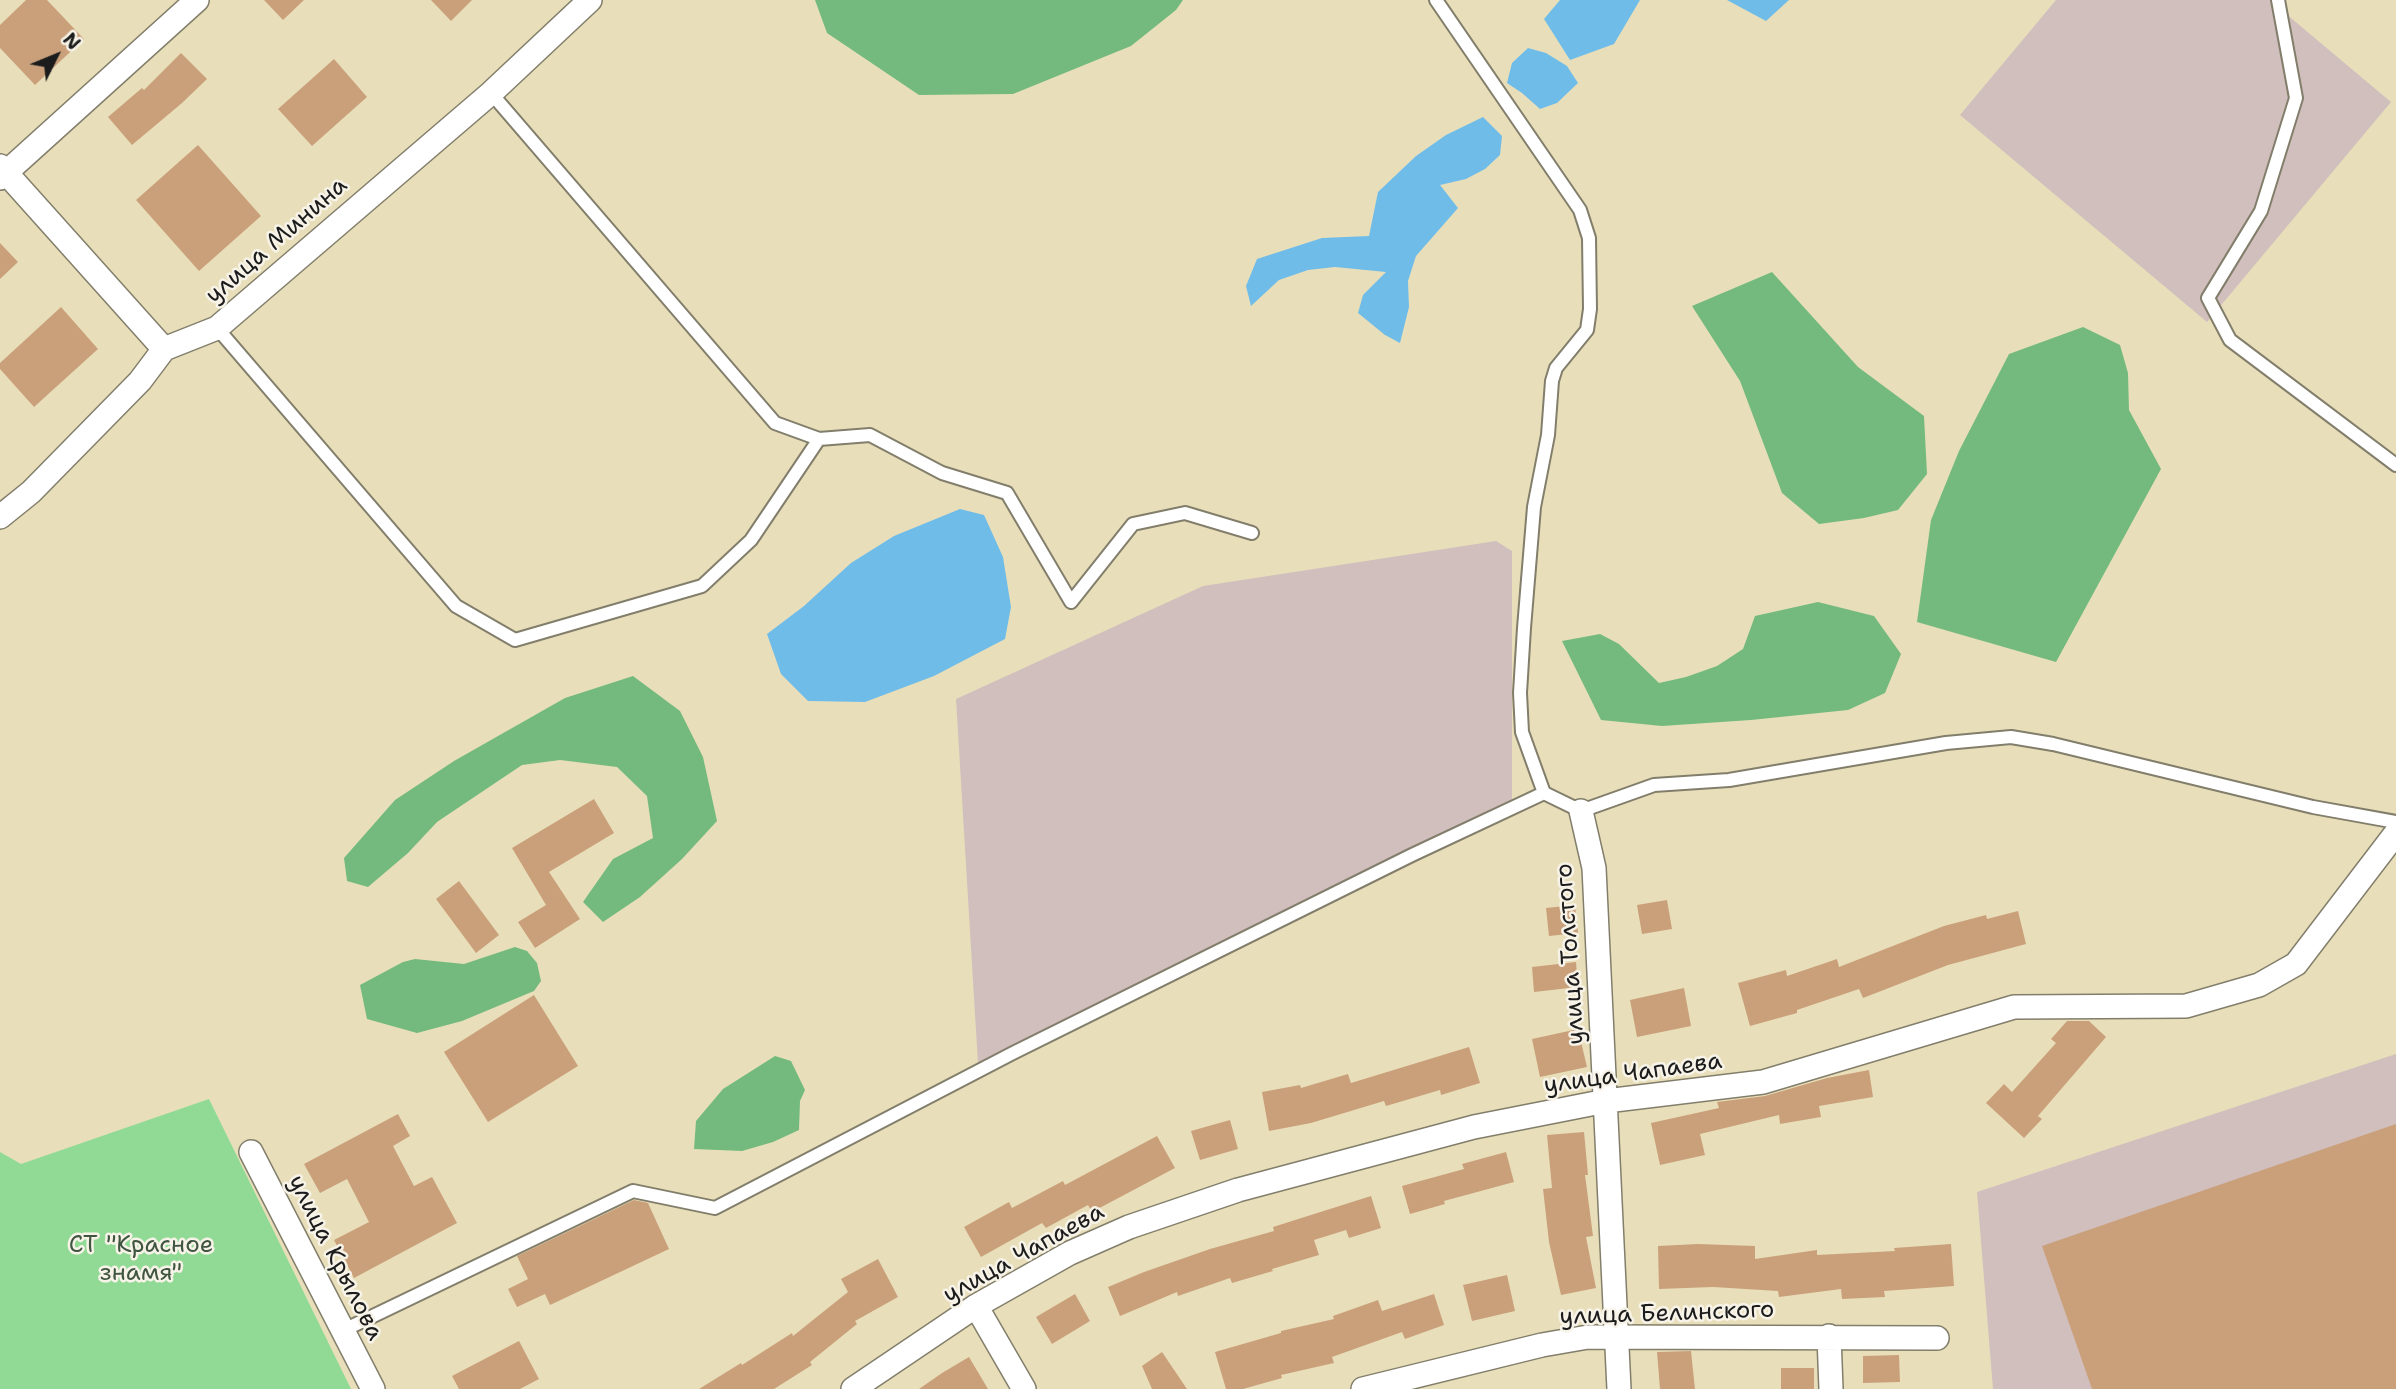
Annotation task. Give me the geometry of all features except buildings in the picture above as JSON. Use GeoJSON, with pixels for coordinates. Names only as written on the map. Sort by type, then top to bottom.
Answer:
{"type":"FeatureCollection","features":[{"type":"Feature","properties":{"kind":"street"},"geometry":{"type":"LineString","coordinates":[[0,517],[30,492],[140,381],[164,349],[2,172],[197,0]]}},
{"type":"Feature","properties":{"kind":"street","name":"улица Минина"},"geometry":{"type":"LineString","coordinates":[[164,349],[217,328],[491,93],[590,0]]}},
{"type":"Feature","properties":{"kind":"street","name":"улица Толстого"},"geometry":{"type":"LineString","coordinates":[[1581,811],[1594,867],[1619,1389]]}},
{"type":"Feature","properties":{"kind":"street","name":"улица Чапаева"},"geometry":{"type":"LineString","coordinates":[[853,1389],[976,1306],[1070,1253],[1129,1227],[1238,1190],[1474,1127],[1606,1101],[1763,1082],[2014,1007],[2186,1006],[2259,985],[2296,964],[2396,833]]}},
{"type":"Feature","properties":{"kind":"street","name":"улица Крылова"},"geometry":{"type":"LineString","coordinates":[[251,1152],[373,1389]]}},
{"type":"Feature","properties":{"kind":"street"},"geometry":{"type":"LineString","coordinates":[[976,1306],[1024,1389]]}},
{"type":"Feature","properties":{"kind":"street"},"geometry":{"type":"LineString","coordinates":[[1829,1336],[1831,1389]]}},
{"type":"Feature","properties":{"kind":"street","name":"улица Белинского"},"geometry":{"type":"LineString","coordinates":[[1363,1389],[1542,1345],[1588,1338],[1937,1338]]}},
{"type":"Feature","properties":{"kind":"lane"},"geometry":{"type":"LineString","coordinates":[[1436,0],[1580,210],[1589,238],[1590,309],[1587,330],[1556,368],[1552,381],[1548,435],[1534,507],[1524,628],[1520,693],[1522,732],[1544,793],[1581,811],[1654,785],[1729,780],[1946,743],[2011,737],[2053,744],[2313,807],[2396,822]]}},
{"type":"Feature","properties":{"kind":"lane"},"geometry":{"type":"LineString","coordinates":[[2278,0],[2296,98],[2261,211],[2208,298],[2230,340],[2396,465]]}},
{"type":"Feature","properties":{"kind":"lane"},"geometry":{"type":"LineString","coordinates":[[491,93],[775,423],[819,439],[870,435],[943,473],[1007,493],[1071,602],[1133,524],[1185,513],[1252,533]]}},
{"type":"Feature","properties":{"kind":"lane"},"geometry":{"type":"LineString","coordinates":[[217,328],[456,606],[515,640],[702,586],[751,540],[819,439]]}},
{"type":"Feature","properties":{"kind":"lane"},"geometry":{"type":"LineString","coordinates":[[344,1329],[633,1191],[715,1208],[1013,1053],[1401,860],[1544,793]]}},
{"type":"Feature","properties":{"kind":"shaded area"},"geometry":{"type":"Polygon","coordinates":[[[2056,0],[2285,0],[2279,8],[2391,102],[2207,322],[1960,115],[2056,0]]]}},
{"type":"Feature","properties":{"kind":"shaded area"},"geometry":{"type":"Polygon","coordinates":[[[1496,541],[1512,551],[1512,803],[978,1064],[956,699],[1203,586],[1496,541]]]}},
{"type":"Feature","properties":{"kind":"shaded area"},"geometry":{"type":"Polygon","coordinates":[[[2396,1054],[2396,1389],[1993,1389],[1977,1192],[2396,1054]]]}},
{"type":"Feature","properties":{"kind":"green space"},"geometry":{"type":"Polygon","coordinates":[[[815,0],[1183,0],[1176,10],[1131,46],[1013,94],[919,95],[827,33],[815,0]]]}},
{"type":"Feature","properties":{"kind":"green space"},"geometry":{"type":"Polygon","coordinates":[[[1772,272],[1858,367],[1924,416],[1927,474],[1898,510],[1819,524],[1782,493],[1740,381],[1692,306],[1772,272]]]}},
{"type":"Feature","properties":{"kind":"green space"},"geometry":{"type":"Polygon","coordinates":[[[2083,327],[2120,345],[2128,373],[2129,410],[2161,469],[2056,662],[1917,622],[1931,520],[1959,451],[2009,354],[2083,327]]]}},
{"type":"Feature","properties":{"kind":"green space"},"geometry":{"type":"Polygon","coordinates":[[[1818,602],[1874,616],[1901,654],[1885,693],[1848,710],[1751,720],[1662,726],[1601,720],[1562,641],[1600,634],[1619,644],[1659,683],[1717,666],[1743,649],[1755,616],[1818,602]]]}},
{"type":"Feature","properties":{"kind":"green space"},"geometry":{"type":"Polygon","coordinates":[[[633,676],[680,711],[703,757],[717,821],[682,859],[640,897],[603,922],[583,902],[613,859],[653,838],[647,796],[617,767],[560,760],[522,765],[437,822],[408,853],[368,887],[347,881],[344,858],[395,800],[454,761],[565,698],[633,676]]]}},
{"type":"Feature","properties":{"kind":"green space"},"geometry":{"type":"Polygon","coordinates":[[[515,947],[527,951],[537,963],[541,981],[534,991],[462,1021],[417,1033],[367,1019],[360,985],[403,962],[415,959],[464,964],[515,947]]]}},
{"type":"Feature","properties":{"kind":"green space"},"geometry":{"type":"Polygon","coordinates":[[[775,1056],[791,1061],[805,1090],[800,1101],[799,1130],[773,1142],[742,1151],[694,1149],[696,1121],[723,1089],[775,1056]]]}},
{"type":"Feature","properties":{"kind":"green space","name":"СТ \"Красное знамя\""},"geometry":{"type":"Polygon","coordinates":[[[209,1099],[351,1389],[0,1389],[0,1152],[21,1164],[209,1099]]]}},
{"type":"Feature","properties":{"kind":"water"},"geometry":{"type":"Polygon","coordinates":[[[1560,0],[1640,0],[1614,44],[1570,60],[1544,19],[1560,0]]]}},
{"type":"Feature","properties":{"kind":"water"},"geometry":{"type":"Polygon","coordinates":[[[1727,0],[1789,0],[1766,21],[1727,0]]]}},
{"type":"Feature","properties":{"kind":"water"},"geometry":{"type":"Polygon","coordinates":[[[1528,48],[1546,53],[1567,66],[1578,83],[1557,103],[1540,109],[1507,83],[1512,63],[1528,48]]]}},
{"type":"Feature","properties":{"kind":"water"},"geometry":{"type":"Polygon","coordinates":[[[1483,117],[1502,136],[1500,155],[1485,169],[1466,179],[1440,185],[1458,208],[1416,256],[1408,281],[1409,307],[1400,343],[1385,335],[1358,313],[1363,295],[1386,272],[1335,267],[1308,270],[1279,280],[1251,306],[1246,286],[1257,259],[1322,238],[1369,236],[1378,192],[1416,156],[1446,135],[1483,117]]]}},
{"type":"Feature","properties":{"kind":"water"},"geometry":{"type":"Polygon","coordinates":[[[960,509],[984,515],[1003,557],[1011,607],[1005,639],[934,676],[865,702],[808,701],[781,674],[767,634],[804,606],[851,563],[894,536],[960,509]]]}}]}
